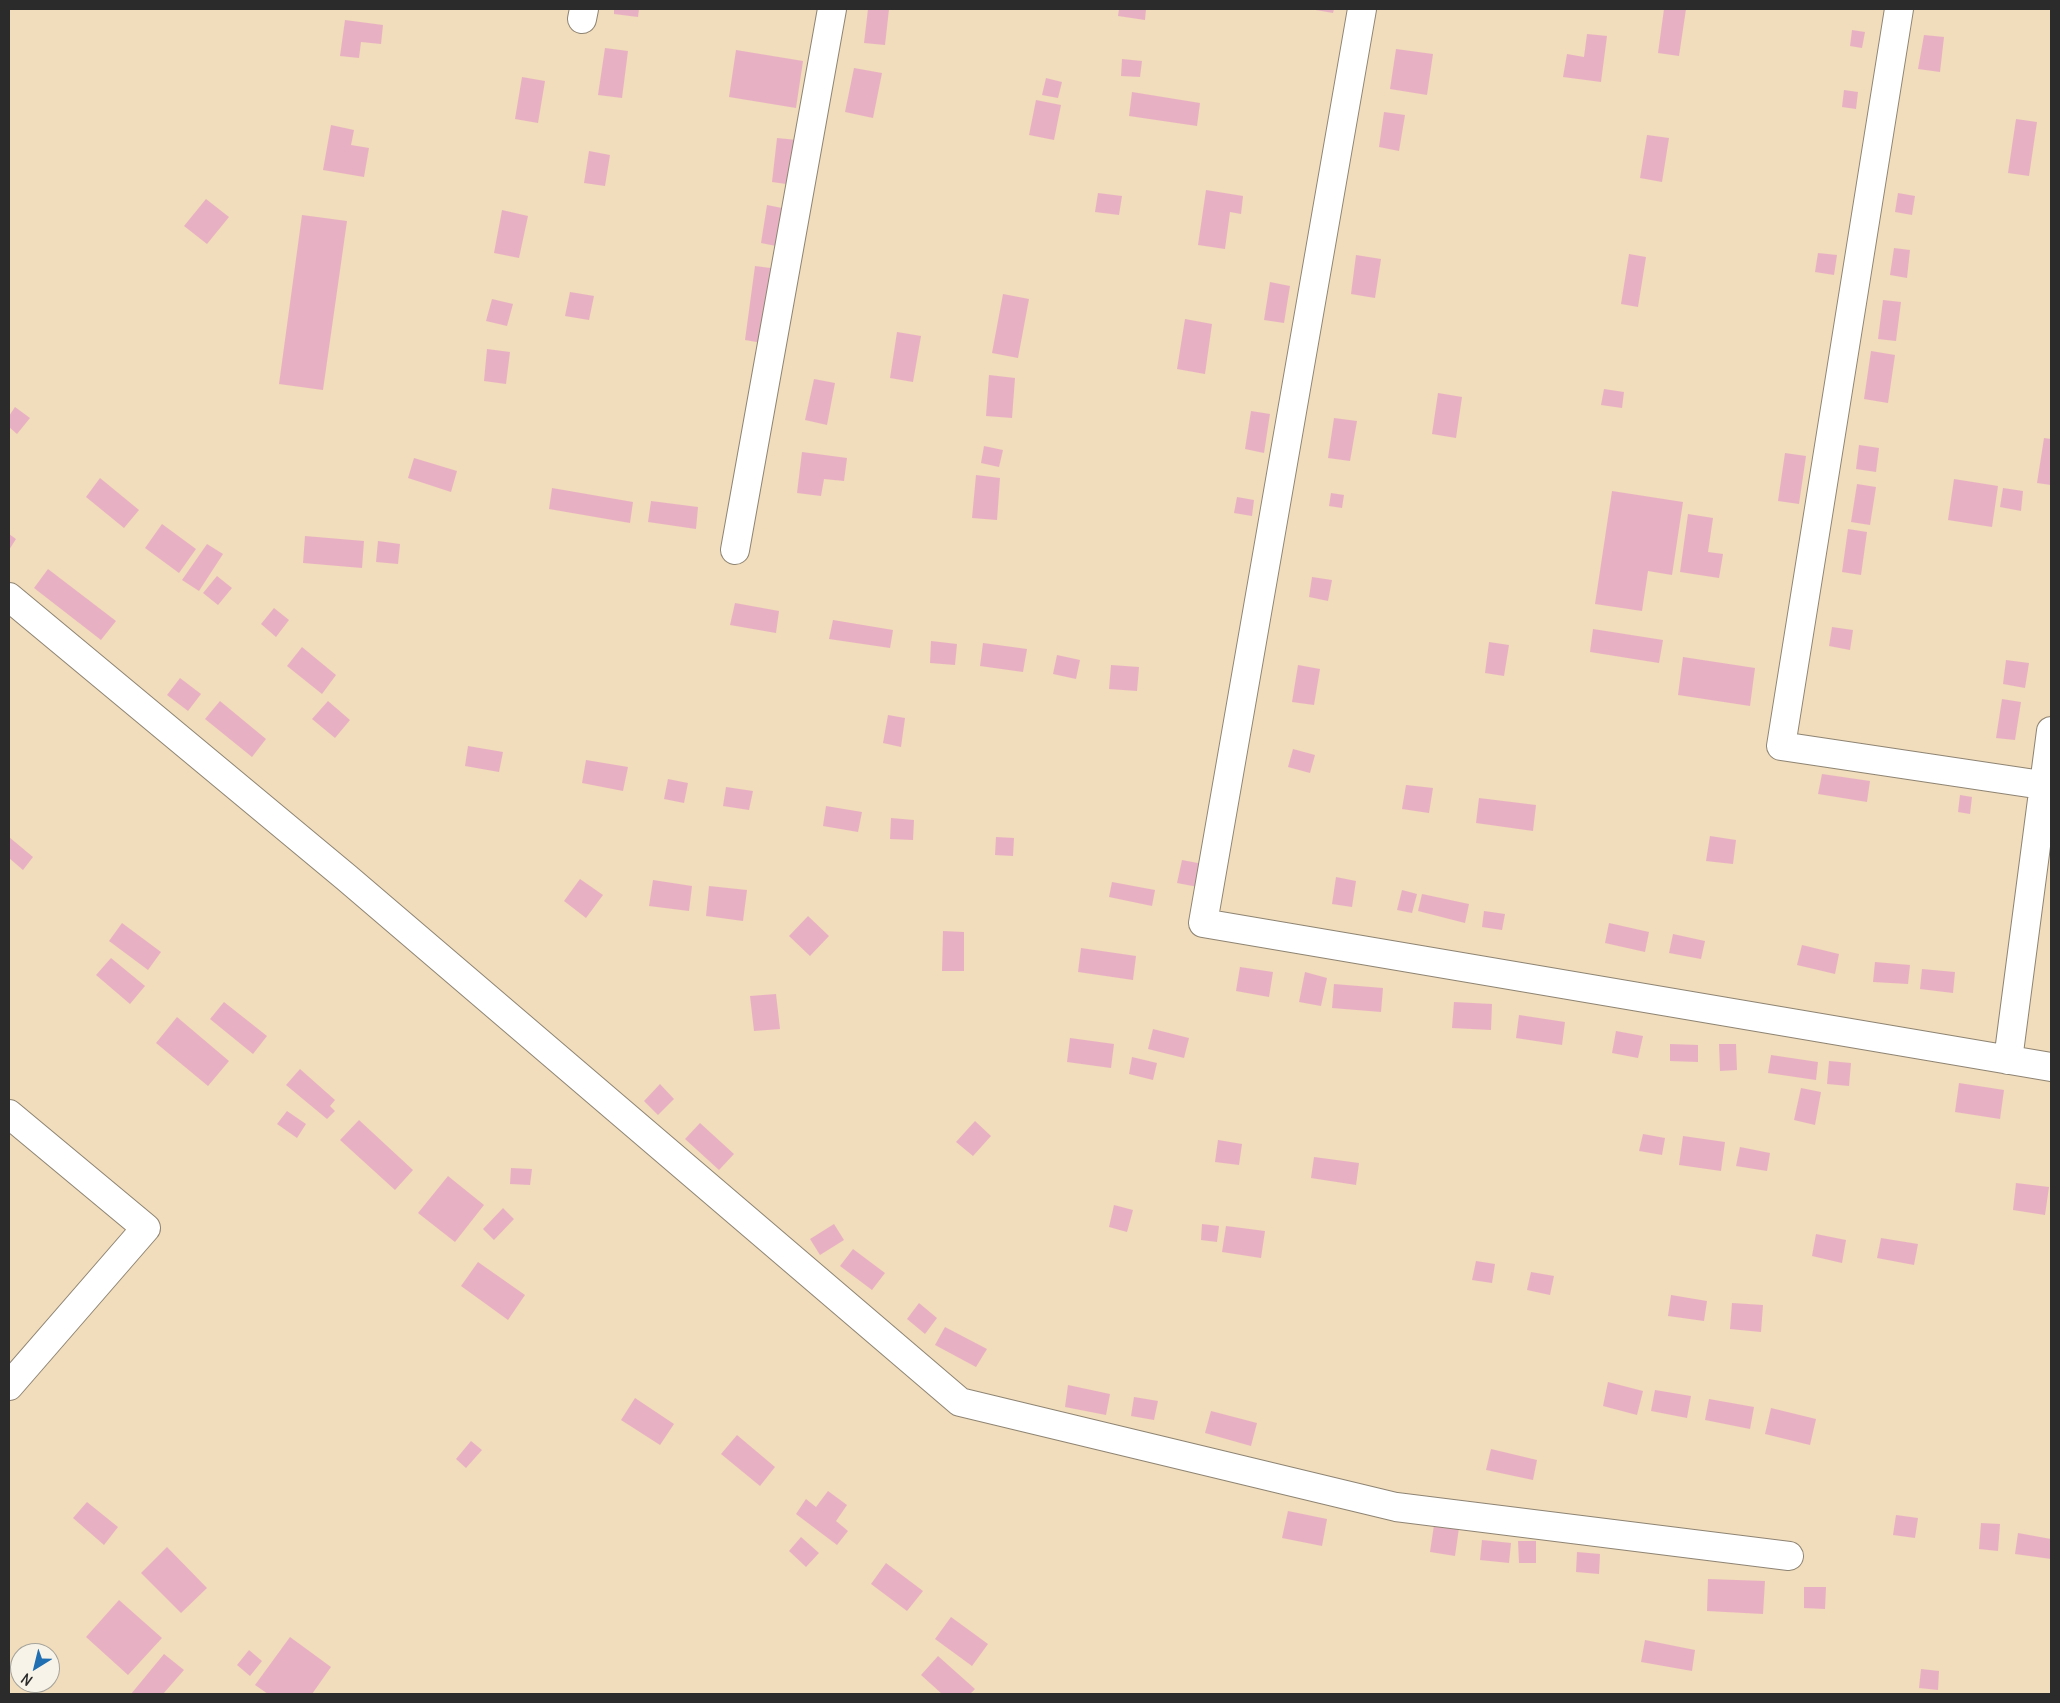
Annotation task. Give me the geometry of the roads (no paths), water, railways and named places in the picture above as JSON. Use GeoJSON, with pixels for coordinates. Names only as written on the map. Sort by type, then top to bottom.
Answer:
{"type":"FeatureCollection","features":[{"type":"Feature","properties":{"kind":"street"},"geometry":{"type":"LineString","coordinates":[[735,550],[832,9]]}},
{"type":"Feature","properties":{"kind":"street"},"geometry":{"type":"LineString","coordinates":[[1362,9],[1203,923],[2051,1067]]}},
{"type":"Feature","properties":{"kind":"street"},"geometry":{"type":"LineString","coordinates":[[1899,9],[1781,746],[2042,785]]}},
{"type":"Feature","properties":{"kind":"street"},"geometry":{"type":"LineString","coordinates":[[9,597],[347,878],[960,1402],[1396,1507],[1789,1556]]}},
{"type":"Feature","properties":{"kind":"street"},"geometry":{"type":"LineString","coordinates":[[2008,1060],[2042,785],[2051,731]]}},
{"type":"Feature","properties":{"kind":"street"},"geometry":{"type":"LineString","coordinates":[[9,1114],[146,1228],[9,1386]]}}]}
